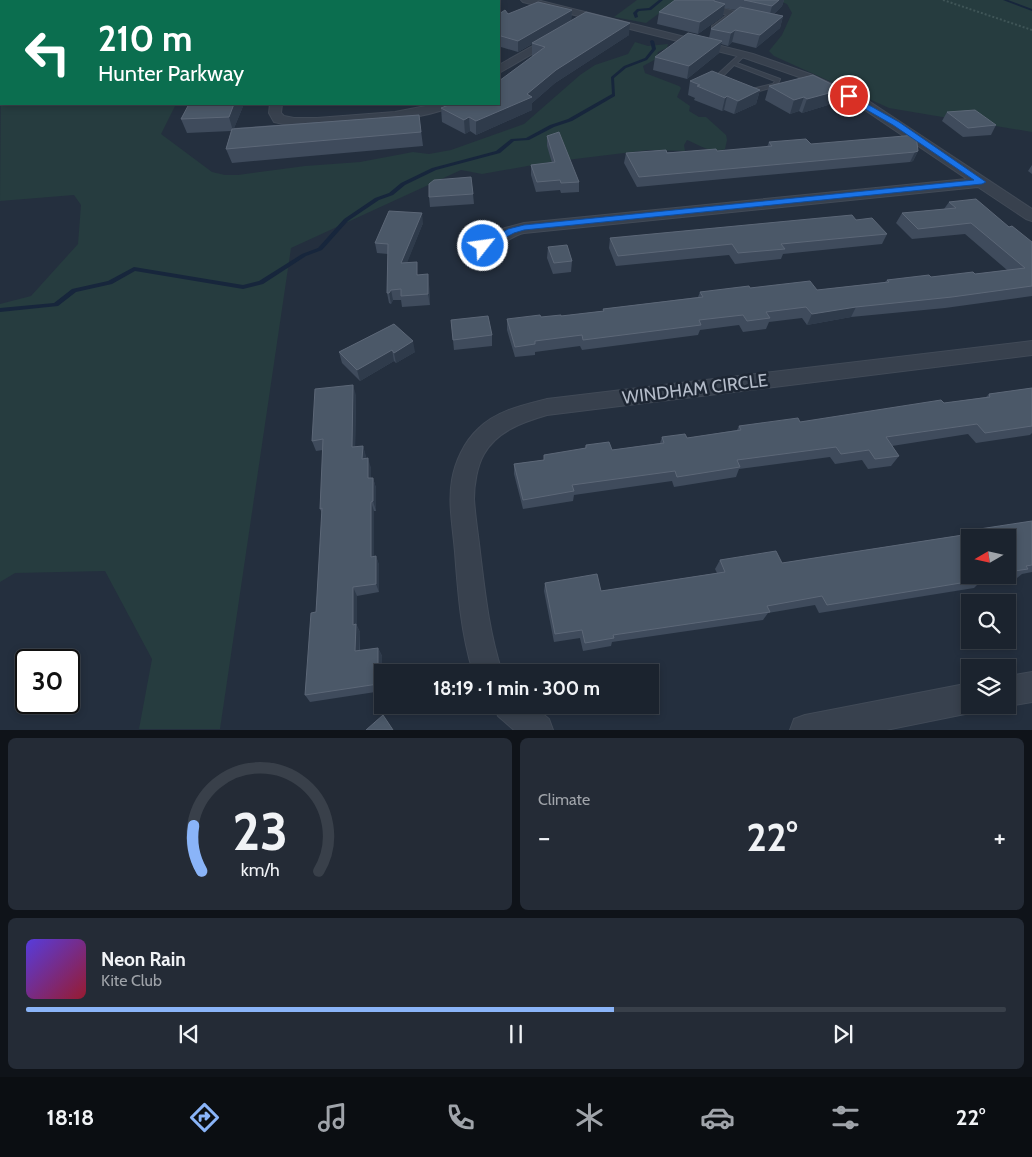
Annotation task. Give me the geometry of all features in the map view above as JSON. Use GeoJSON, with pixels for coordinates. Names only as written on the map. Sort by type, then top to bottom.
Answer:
{"type":"FeatureCollection","features":[{"type":"Feature","properties":{"kind":"street"},"geometry":{"type":"LineString","coordinates":[[526,0],[584,20],[696,43],[738,59],[806,76],[863,103],[1032,216]]}},
{"type":"Feature","properties":{"kind":"street"},"geometry":{"type":"LineString","coordinates":[[696,43],[740,15],[715,9]]}},
{"type":"Feature","properties":{"kind":"street"},"geometry":{"type":"LineString","coordinates":[[500,69],[564,32]]}},
{"type":"Feature","properties":{"kind":"street"},"geometry":{"type":"LineString","coordinates":[[276,105],[275,113],[279,119],[299,123],[401,115],[421,112],[445,105]]}},
{"type":"Feature","properties":{"kind":"street"},"geometry":{"type":"LineString","coordinates":[[483,246],[511,231],[532,227],[982,182]]}},
{"type":"Feature","properties":{"kind":"street","name":"WINDHAM CIRCLE"},"geometry":{"type":"LineString","coordinates":[[485,664],[480,648],[474,615],[462,498],[463,480],[466,464],[472,452],[492,429],[503,421],[525,412],[547,407],[1032,348]]}},
{"type":"Feature","properties":{"kind":"street"},"geometry":{"type":"LineString","coordinates":[[1016,690],[1032,687]]}},
{"type":"Feature","properties":{"kind":"street"},"geometry":{"type":"LineString","coordinates":[[805,730],[961,700]]}},
{"type":"Feature","properties":{"kind":"street"},"geometry":{"type":"LineString","coordinates":[[519,714],[538,730]]}},
{"type":"Feature","properties":{"kind":"lane"},"geometry":{"type":"LineString","coordinates":[[735,84],[719,76],[738,59],[778,80],[775,85],[752,91],[744,87]]}},
{"type":"Feature","properties":{"kind":"path"},"geometry":{"type":"LineString","coordinates":[[942,0],[1032,30]]}},
{"type":"Feature","properties":{"kind":"green space"},"geometry":{"type":"Polygon","coordinates":[[[637,0],[677,0],[646,23],[614,17],[637,0]]]}},
{"type":"Feature","properties":{"kind":"green space"},"geometry":{"type":"Polygon","coordinates":[[[776,0],[1032,0],[1032,132],[889,108],[774,56],[769,51],[782,35],[792,13],[787,4],[776,0]]]}},
{"type":"Feature","properties":{"kind":"green space"},"geometry":{"type":"Polygon","coordinates":[[[635,42],[648,46],[668,44],[667,48],[658,52],[656,59],[643,66],[645,73],[679,86],[681,88],[677,97],[690,106],[689,111],[699,117],[706,117],[726,135],[725,149],[710,150],[687,140],[684,145],[685,151],[649,150],[550,162],[482,174],[461,170],[291,248],[220,729],[139,729],[152,659],[105,571],[15,573],[0,582],[0,304],[31,296],[78,244],[81,205],[74,195],[0,201],[1,105],[176,105],[161,134],[212,172],[238,175],[305,166],[360,162],[413,152],[429,154],[451,150],[524,124],[580,75],[595,65],[628,54],[635,42]]]}},
{"type":"Feature","properties":{"kind":"building"},"geometry":{"type":"Polygon","coordinates":[[[675,0],[714,0],[725,4],[700,22],[659,12],[675,0]]]}},
{"type":"Feature","properties":{"kind":"building"},"geometry":{"type":"Polygon","coordinates":[[[744,0],[779,0],[772,6],[744,0]]]}},
{"type":"Feature","properties":{"kind":"building"},"geometry":{"type":"Polygon","coordinates":[[[538,2],[572,10],[518,41],[500,36],[500,13],[505,10],[508,14],[538,2]]]}},
{"type":"Feature","properties":{"kind":"building"},"geometry":{"type":"Polygon","coordinates":[[[740,7],[783,16],[760,35],[735,30],[731,33],[711,29],[740,7]]]}},
{"type":"Feature","properties":{"kind":"building"},"geometry":{"type":"Polygon","coordinates":[[[586,12],[630,23],[556,70],[527,94],[532,97],[476,121],[469,117],[464,120],[441,108],[448,105],[500,105],[500,80],[545,47],[532,43],[586,12]]]}},
{"type":"Feature","properties":{"kind":"building"},"geometry":{"type":"Polygon","coordinates":[[[688,33],[722,41],[689,66],[655,57],[688,33]]]}},
{"type":"Feature","properties":{"kind":"building"},"geometry":{"type":"Polygon","coordinates":[[[712,71],[760,90],[738,101],[727,96],[725,98],[690,81],[712,71]]]}},
{"type":"Feature","properties":{"kind":"building"},"geometry":{"type":"Polygon","coordinates":[[[813,75],[839,88],[830,90],[833,92],[807,99],[804,97],[794,100],[769,86],[813,75]]]}},
{"type":"Feature","properties":{"kind":"building"},"geometry":{"type":"Polygon","coordinates":[[[188,105],[234,105],[229,117],[181,119],[188,105]]]}},
{"type":"Feature","properties":{"kind":"building"},"geometry":{"type":"Polygon","coordinates":[[[975,110],[996,125],[968,128],[947,112],[975,110]]]}},
{"type":"Feature","properties":{"kind":"building"},"geometry":{"type":"Polygon","coordinates":[[[419,115],[421,132],[226,149],[232,129],[419,115]]]}},
{"type":"Feature","properties":{"kind":"building"},"geometry":{"type":"Polygon","coordinates":[[[559,132],[579,182],[561,183],[560,180],[537,182],[531,165],[555,162],[547,136],[559,132]]]}},
{"type":"Feature","properties":{"kind":"building"},"geometry":{"type":"Polygon","coordinates":[[[916,135],[918,151],[915,152],[639,177],[626,153],[666,150],[667,153],[716,149],[717,151],[772,146],[769,142],[806,139],[811,144],[916,135]]]}},
{"type":"Feature","properties":{"kind":"building"},"geometry":{"type":"Polygon","coordinates":[[[471,177],[473,194],[429,197],[429,184],[434,180],[471,177]]]}},
{"type":"Feature","properties":{"kind":"building"},"geometry":{"type":"Polygon","coordinates":[[[976,199],[1009,227],[1012,226],[1032,242],[1032,286],[812,314],[806,307],[766,312],[770,318],[747,321],[743,315],[699,320],[701,325],[583,340],[582,335],[535,341],[535,344],[515,347],[507,319],[604,311],[603,309],[703,297],[700,292],[749,286],[750,288],[810,281],[817,290],[889,282],[887,280],[929,275],[931,277],[973,272],[975,274],[1025,268],[971,223],[918,229],[902,213],[956,208],[949,202],[976,199]]]}},
{"type":"Feature","properties":{"kind":"building"},"geometry":{"type":"Polygon","coordinates":[[[389,211],[422,213],[401,263],[417,262],[417,275],[428,274],[428,294],[401,296],[401,289],[391,290],[387,293],[388,244],[375,243],[389,211]]]}},
{"type":"Feature","properties":{"kind":"building"},"geometry":{"type":"Polygon","coordinates":[[[852,215],[856,220],[872,218],[887,234],[781,244],[785,249],[738,253],[732,244],[618,256],[610,238],[852,215]]]}},
{"type":"Feature","properties":{"kind":"building"},"geometry":{"type":"Polygon","coordinates":[[[567,245],[572,261],[554,263],[548,247],[567,245]]]}},
{"type":"Feature","properties":{"kind":"building"},"geometry":{"type":"Polygon","coordinates":[[[488,316],[492,335],[453,340],[451,320],[488,316]]]}},
{"type":"Feature","properties":{"kind":"building"},"geometry":{"type":"Polygon","coordinates":[[[394,324],[413,341],[394,353],[392,350],[357,370],[339,352],[394,324]]]}},
{"type":"Feature","properties":{"kind":"building"},"geometry":{"type":"Polygon","coordinates":[[[353,385],[352,447],[363,446],[362,459],[368,458],[368,478],[373,478],[371,557],[376,556],[376,584],[353,587],[353,625],[356,624],[355,651],[378,648],[378,664],[374,664],[374,685],[305,695],[311,613],[316,612],[322,508],[320,509],[323,439],[312,441],[315,389],[353,385]]]}},
{"type":"Feature","properties":{"kind":"building"},"geometry":{"type":"Polygon","coordinates":[[[1032,388],[1032,426],[985,433],[977,424],[886,437],[899,456],[875,459],[869,450],[841,454],[836,447],[737,460],[740,467],[677,477],[675,471],[572,485],[574,491],[523,500],[514,464],[544,460],[544,455],[586,448],[586,445],[609,442],[612,450],[664,443],[662,437],[685,434],[687,438],[741,430],[739,426],[798,418],[800,422],[941,400],[944,403],[990,397],[989,394],[1032,388]]]}},
{"type":"Feature","properties":{"kind":"building"},"geometry":{"type":"Polygon","coordinates":[[[1032,521],[1032,565],[1026,566],[1028,569],[1016,571],[1016,529],[980,529],[1032,521]]]}},
{"type":"Feature","properties":{"kind":"building"},"geometry":{"type":"Polygon","coordinates":[[[961,535],[961,583],[827,605],[822,596],[767,606],[770,612],[613,635],[614,638],[585,643],[582,630],[555,634],[545,583],[597,574],[601,591],[725,572],[720,560],[776,551],[782,563],[961,535]]]}},
{"type":"Feature","properties":{"kind":"building"},"geometry":{"type":"Polygon","coordinates":[[[383,715],[393,730],[366,730],[383,715]]]}},
{"type":"Feature","properties":{"kind":"waterway"},"geometry":{"type":"LineString","coordinates":[[636,17],[635,13],[638,10],[650,9],[661,0]]}},
{"type":"Feature","properties":{"kind":"waterway"},"geometry":{"type":"LineString","coordinates":[[1005,0],[1032,10]]}},
{"type":"Feature","properties":{"kind":"waterway"},"geometry":{"type":"LineString","coordinates":[[0,310],[56,305],[74,290],[110,283],[134,269],[243,287],[261,283],[304,255],[320,249],[346,220],[377,199],[391,194],[403,184],[434,169],[498,152],[513,140],[527,139],[552,126],[570,120],[614,95],[612,78],[625,67],[646,59],[654,49],[652,41]]}},
{"type":"Feature","properties":{"kind":"route"},"geometry":{"type":"LineString","coordinates":[[483,246],[511,231],[539,226],[982,182],[896,124],[849,96]]}}]}
